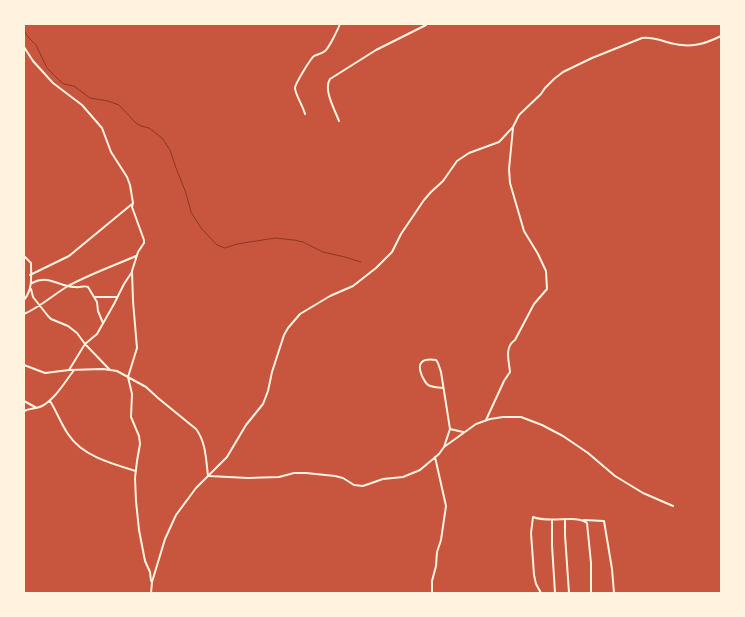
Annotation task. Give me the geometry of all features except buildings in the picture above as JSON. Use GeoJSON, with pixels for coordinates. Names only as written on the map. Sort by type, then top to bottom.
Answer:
{"type":"FeatureCollection","features":[{"type":"Feature","properties":{"kind":"street"},"geometry":{"type":"LineString","coordinates":[[305,114],[295,87],[311,59],[327,49],[340,24]]}},
{"type":"Feature","properties":{"kind":"street"},"geometry":{"type":"LineString","coordinates":[[339,121],[328,91],[328,82],[330,79],[376,50],[426,24]]}},
{"type":"Feature","properties":{"kind":"street"},"geometry":{"type":"LineString","coordinates":[[151,593],[152,582],[167,533],[176,515],[196,488],[227,457],[246,425],[264,404],[272,372],[284,335],[300,314],[330,296],[353,286],[376,268],[392,252],[401,234],[424,200],[430,192],[443,181],[457,161],[469,153],[499,142],[513,127],[519,115],[541,94],[554,78],[563,72],[592,58],[642,38],[650,37],[675,44],[696,46],[707,43],[721,36]]}},
{"type":"Feature","properties":{"kind":"street"},"geometry":{"type":"LineString","coordinates":[[24,48],[33,61],[53,83],[82,105],[102,128],[111,152],[127,177],[130,185],[133,203],[132,207],[144,240],[136,256],[132,271],[116,298],[104,323],[93,338],[84,344],[70,370]]}},
{"type":"Feature","properties":{"kind":"street"},"geometry":{"type":"LineString","coordinates":[[486,420],[504,381],[510,372],[509,347],[515,340],[534,304],[547,289],[546,271],[524,231],[510,183],[509,169],[513,127]]}},
{"type":"Feature","properties":{"kind":"street"},"geometry":{"type":"LineString","coordinates":[[30,275],[69,256],[133,203]]}},
{"type":"Feature","properties":{"kind":"street"},"geometry":{"type":"LineString","coordinates":[[24,256],[31,263],[30,275],[32,284],[29,294],[24,300]]}},
{"type":"Feature","properties":{"kind":"street"},"geometry":{"type":"LineString","coordinates":[[24,314],[69,286],[97,272],[136,256]]}},
{"type":"Feature","properties":{"kind":"street"},"geometry":{"type":"LineString","coordinates":[[132,271],[137,348],[128,377],[132,394],[131,417],[139,436],[140,444],[136,471],[136,496],[139,530],[145,561],[150,572],[152,582]]}},
{"type":"Feature","properties":{"kind":"street"},"geometry":{"type":"LineString","coordinates":[[32,284],[41,280],[47,280],[77,288],[88,287],[94,297],[98,311],[104,323]]}},
{"type":"Feature","properties":{"kind":"street"},"geometry":{"type":"LineString","coordinates":[[31,289],[33,297],[39,306],[51,319],[68,326],[78,333],[84,344],[110,371]]}},
{"type":"Feature","properties":{"kind":"street"},"geometry":{"type":"LineString","coordinates":[[94,297],[116,298]]}},
{"type":"Feature","properties":{"kind":"street"},"geometry":{"type":"LineString","coordinates":[[443,388],[427,384],[420,370],[420,365],[422,362],[431,360],[437,361],[442,376],[450,429],[444,447]]}},
{"type":"Feature","properties":{"kind":"street"},"geometry":{"type":"LineString","coordinates":[[24,365],[45,373],[70,370],[103,369],[117,371],[146,387],[196,429],[203,442],[208,476]]}},
{"type":"Feature","properties":{"kind":"street"},"geometry":{"type":"LineString","coordinates":[[24,412],[30,408],[43,406],[50,401],[74,370]]}},
{"type":"Feature","properties":{"kind":"street"},"geometry":{"type":"LineString","coordinates":[[24,401],[36,408]]}},
{"type":"Feature","properties":{"kind":"street"},"geometry":{"type":"LineString","coordinates":[[50,401],[68,434],[79,447],[107,462],[136,471]]}},
{"type":"Feature","properties":{"kind":"street"},"geometry":{"type":"LineString","coordinates":[[208,476],[248,478],[279,477],[294,473],[306,473],[335,476],[343,478],[354,485],[363,486],[383,479],[403,477],[412,474],[424,467],[439,454],[444,447],[476,424],[486,420],[503,417],[521,418],[542,425],[573,442],[615,476],[672,506]]}},
{"type":"Feature","properties":{"kind":"street"},"geometry":{"type":"LineString","coordinates":[[450,429],[463,432]]}},
{"type":"Feature","properties":{"kind":"street"},"geometry":{"type":"LineString","coordinates":[[432,593],[432,581],[436,566],[437,552],[441,540],[446,506],[435,457]]}},
{"type":"Feature","properties":{"kind":"street"},"geometry":{"type":"LineString","coordinates":[[541,593],[536,584],[534,575],[531,533],[533,517],[540,520],[576,519],[604,521],[614,593]]}},
{"type":"Feature","properties":{"kind":"street"},"geometry":{"type":"LineString","coordinates":[[552,520],[555,593]]}},
{"type":"Feature","properties":{"kind":"street"},"geometry":{"type":"LineString","coordinates":[[565,520],[569,593]]}},
{"type":"Feature","properties":{"kind":"street"},"geometry":{"type":"LineString","coordinates":[[583,520],[587,523],[591,593]]}},
{"type":"Feature","properties":{"kind":"waterway"},"geometry":{"type":"LineString","coordinates":[[24,30],[28,37],[36,45],[47,68],[64,84],[74,86],[90,98],[108,101],[119,105],[136,123],[149,128],[162,138],[170,150],[186,193],[191,212],[201,228],[217,245],[225,248],[237,244],[275,238],[294,240],[303,242],[323,252],[361,262]]}}]}
